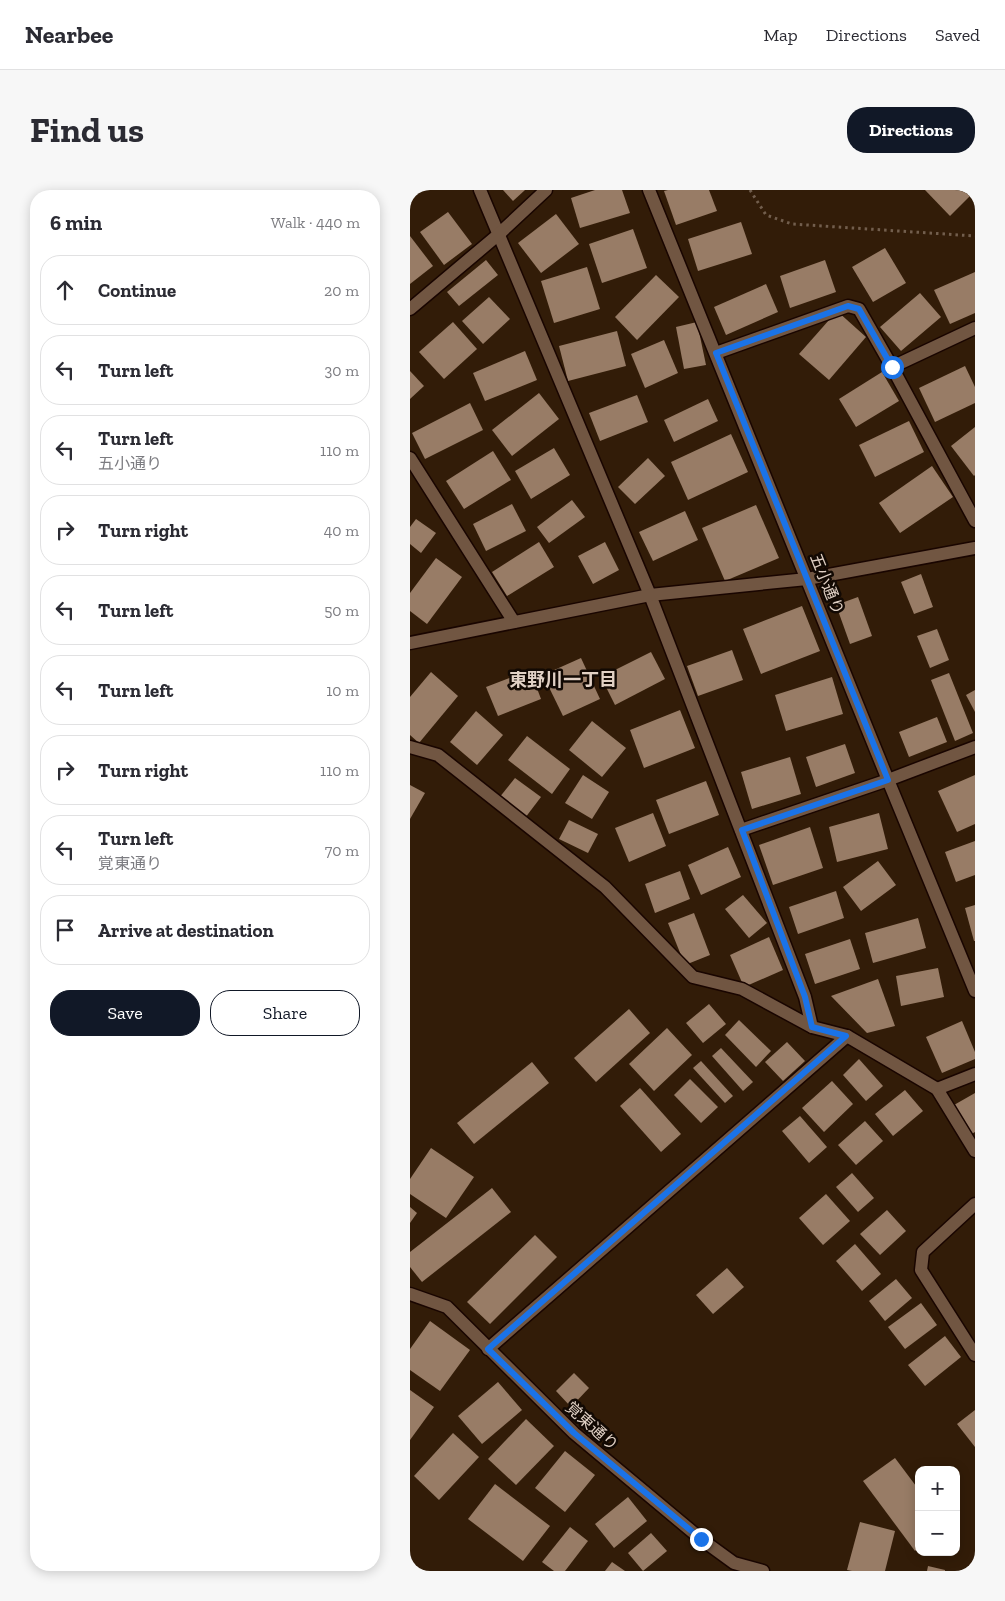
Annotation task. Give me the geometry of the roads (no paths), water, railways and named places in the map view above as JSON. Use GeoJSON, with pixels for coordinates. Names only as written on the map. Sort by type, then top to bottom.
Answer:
{"type":"FeatureCollection","features":[{"type":"Feature","properties":{"kind":"street"},"geometry":{"type":"LineString","coordinates":[[480,190],[650,594],[805,997],[812,1027]]}},
{"type":"Feature","properties":{"kind":"street"},"geometry":{"type":"LineString","coordinates":[[410,310],[499,234],[546,190]]}},
{"type":"Feature","properties":{"kind":"street","name":"五小通り"},"geometry":{"type":"LineString","coordinates":[[649,190],[975,991]]}},
{"type":"Feature","properties":{"kind":"street"},"geometry":{"type":"LineString","coordinates":[[716,353],[848,306],[859,309],[975,520]]}},
{"type":"Feature","properties":{"kind":"street"},"geometry":{"type":"LineString","coordinates":[[892,367],[975,328]]}},
{"type":"Feature","properties":{"kind":"street"},"geometry":{"type":"LineString","coordinates":[[410,458],[514,622]]}},
{"type":"Feature","properties":{"kind":"street"},"geometry":{"type":"LineString","coordinates":[[410,643],[650,594],[807,579],[975,548]]}},
{"type":"Feature","properties":{"kind":"street"},"geometry":{"type":"LineString","coordinates":[[410,747],[438,755],[605,887],[693,977],[742,989],[812,1027],[846,1036],[937,1088],[975,1151]]}},
{"type":"Feature","properties":{"kind":"street"},"geometry":{"type":"LineString","coordinates":[[742,830],[888,780],[975,747]]}},
{"type":"Feature","properties":{"kind":"street"},"geometry":{"type":"LineString","coordinates":[[488,1349],[846,1036]]}},
{"type":"Feature","properties":{"kind":"street"},"geometry":{"type":"LineString","coordinates":[[937,1088],[975,1074]]}},
{"type":"Feature","properties":{"kind":"street"},"geometry":{"type":"LineString","coordinates":[[975,1204],[923,1252],[921,1270],[975,1355]]}},
{"type":"Feature","properties":{"kind":"street","name":"覚東通り"},"geometry":{"type":"LineString","coordinates":[[410,1294],[447,1307],[574,1433],[701,1539],[734,1563],[763,1571]]}},
{"type":"Feature","properties":{"kind":"street"},"geometry":{"type":"LineString","coordinates":[[723,1571],[734,1563]]}},
{"type":"Feature","properties":{"kind":"district","name":"東野川一丁目"},"geometry":{"type":"Point","coordinates":[563,680]}}]}
